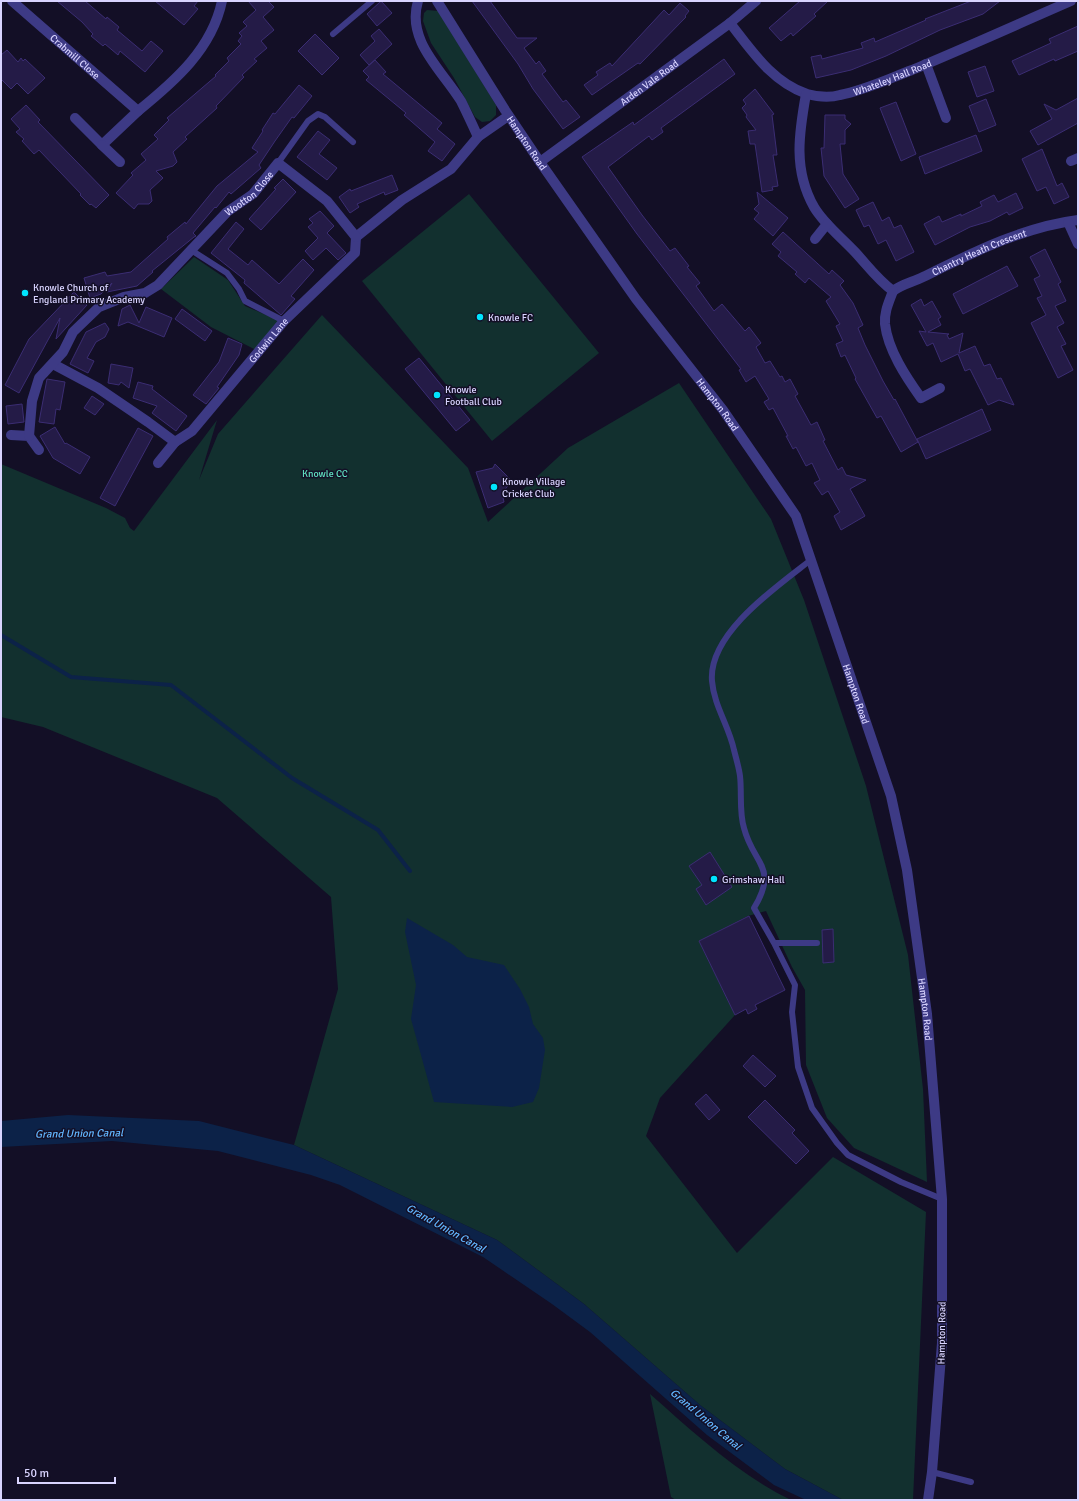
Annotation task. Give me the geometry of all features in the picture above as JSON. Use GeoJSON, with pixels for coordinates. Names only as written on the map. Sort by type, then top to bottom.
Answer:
{"type":"FeatureCollection","features":[{"type":"Feature","properties":{"kind":"street","name":"Crabmill Close"},"geometry":{"type":"LineString","coordinates":[[12,1],[138,111]]}},
{"type":"Feature","properties":{"kind":"street"},"geometry":{"type":"LineString","coordinates":[[102,145],[138,111],[169,86],[188,67],[211,32],[222,1]]}},
{"type":"Feature","properties":{"kind":"street"},"geometry":{"type":"LineString","coordinates":[[418,1],[414,14],[423,49],[461,101],[478,137]]}},
{"type":"Feature","properties":{"kind":"street","name":"Arden Vale Road"},"geometry":{"type":"LineString","coordinates":[[540,162],[730,23],[756,1]]}},
{"type":"Feature","properties":{"kind":"street","name":"Whateley Hall Road"},"geometry":{"type":"LineString","coordinates":[[730,23],[762,64],[780,80],[806,94],[820,97],[838,96],[858,91],[926,64],[1071,1]]}},
{"type":"Feature","properties":{"kind":"street","name":"Hampton Road"},"geometry":{"type":"LineString","coordinates":[[441,3],[508,116],[636,299],[723,410],[796,516],[812,559],[891,796],[905,862],[927,1014],[942,1199],[942,1343],[932,1472],[928,1500]]}},
{"type":"Feature","properties":{"kind":"street"},"geometry":{"type":"LineString","coordinates":[[926,64],[946,118]]}},
{"type":"Feature","properties":{"kind":"street"},"geometry":{"type":"LineString","coordinates":[[806,94],[799,130],[798,159],[803,182],[814,207],[827,224],[856,253],[878,280],[893,291],[886,309],[885,324],[901,371],[921,398],[940,388]]}},
{"type":"Feature","properties":{"kind":"street"},"geometry":{"type":"LineString","coordinates":[[356,237],[402,200],[450,168],[478,137],[508,116]]}},
{"type":"Feature","properties":{"kind":"street"},"geometry":{"type":"LineString","coordinates":[[75,118],[120,162]]}},
{"type":"Feature","properties":{"kind":"street","name":"Wootton Close"},"geometry":{"type":"LineString","coordinates":[[29,436],[32,401],[39,378],[63,352],[73,332],[99,306],[124,297],[145,293],[158,285],[227,212],[253,194],[278,163],[327,201],[356,237]]}},
{"type":"Feature","properties":{"kind":"street","name":"Chantry Heath Crescent"},"geometry":{"type":"LineString","coordinates":[[893,291],[900,286],[921,278],[969,254],[1017,236],[1073,221],[1078,244]]}},
{"type":"Feature","properties":{"kind":"street"},"geometry":{"type":"LineString","coordinates":[[815,239],[827,224]]}},
{"type":"Feature","properties":{"kind":"street","name":"Godwin Lane"},"geometry":{"type":"LineString","coordinates":[[158,463],[175,442],[192,431],[284,321],[355,253],[356,237]]}},
{"type":"Feature","properties":{"kind":"street"},"geometry":{"type":"LineString","coordinates":[[53,364],[98,388],[175,442]]}},
{"type":"Feature","properties":{"kind":"street"},"geometry":{"type":"LineString","coordinates":[[11,435],[29,436],[39,450]]}},
{"type":"Feature","properties":{"kind":"lane"},"geometry":{"type":"LineString","coordinates":[[333,34],[372,1]]}},
{"type":"Feature","properties":{"kind":"lane"},"geometry":{"type":"LineString","coordinates":[[278,163],[308,121],[318,114],[325,117],[353,142]]}},
{"type":"Feature","properties":{"kind":"lane"},"geometry":{"type":"LineString","coordinates":[[191,250],[227,273],[239,289],[245,301],[284,321]]}},
{"type":"Feature","properties":{"kind":"lane"},"geometry":{"type":"LineString","coordinates":[[812,559],[748,609],[721,646],[714,664],[712,680],[715,702],[732,740],[740,774],[744,828],[754,852],[761,862],[766,883],[761,897],[754,908],[774,943],[794,985],[792,1012],[798,1067],[812,1108],[837,1144],[848,1155],[901,1182],[942,1199]]}},
{"type":"Feature","properties":{"kind":"lane"},"geometry":{"type":"LineString","coordinates":[[774,943],[817,944]]}},
{"type":"Feature","properties":{"kind":"lane"},"geometry":{"type":"LineString","coordinates":[[932,1472],[971,1482]]}},
{"type":"Feature","properties":{"kind":"green space"},"geometry":{"type":"Polygon","coordinates":[[[427,10],[438,11],[496,105],[496,115],[490,121],[482,122],[475,117],[454,78],[431,43],[423,21],[424,13],[427,10]]]}},
{"type":"Feature","properties":{"kind":"green space","name":"Knowle FC"},"geometry":{"type":"Polygon","coordinates":[[[469,194],[599,353],[492,441],[362,281],[469,194]]]}},
{"type":"Feature","properties":{"kind":"green space"},"geometry":{"type":"Polygon","coordinates":[[[194,257],[228,280],[245,306],[280,321],[256,350],[211,327],[161,289],[194,257]]]}},
{"type":"Feature","properties":{"kind":"green space","name":"Knowle CC"},"geometry":{"type":"Polygon","coordinates":[[[322,315],[468,468],[488,522],[568,448],[679,383],[771,519],[804,600],[866,786],[908,955],[923,1089],[927,1182],[854,1148],[827,1118],[806,1065],[805,990],[792,967],[766,911],[748,916],[699,941],[735,1015],[660,1098],[646,1136],[737,1253],[833,1157],[926,1212],[913,1500],[843,1500],[785,1469],[700,1405],[584,1304],[497,1240],[294,1145],[338,989],[331,897],[217,798],[43,727],[1,717],[1,464],[106,508],[125,518],[130,528],[134,531],[217,420],[199,480],[218,434],[322,315]]]}},
{"type":"Feature","properties":{"kind":"green space"},"geometry":{"type":"Polygon","coordinates":[[[650,1394],[717,1452],[753,1478],[791,1500],[676,1500],[671,1497],[650,1394]]]}},
{"type":"Feature","properties":{"kind":"water"},"geometry":{"type":"Polygon","coordinates":[[[407,918],[453,945],[467,957],[504,965],[520,989],[529,1007],[533,1024],[543,1038],[545,1050],[539,1088],[533,1102],[512,1107],[434,1102],[411,1019],[416,985],[405,932],[407,918]]]}},
{"type":"Feature","properties":{"kind":"water","name":"Grand Union Canal"},"geometry":{"type":"Polygon","coordinates":[[[68,1115],[199,1121],[294,1145],[497,1240],[584,1304],[700,1405],[785,1469],[843,1500],[806,1500],[774,1485],[707,1435],[590,1332],[552,1304],[483,1257],[340,1185],[311,1175],[218,1151],[112,1141],[1,1147],[1,1121],[68,1115]]]}},
{"type":"Feature","properties":{"kind":"building"},"geometry":{"type":"Polygon","coordinates":[[[57,1],[85,1],[106,19],[107,17],[119,27],[117,30],[142,51],[151,41],[163,51],[145,72],[120,51],[118,55],[105,44],[103,46],[91,36],[93,34],[82,22],[57,1]]]}},
{"type":"Feature","properties":{"kind":"building"},"geometry":{"type":"Polygon","coordinates":[[[155,1],[198,1],[194,6],[198,9],[184,25],[155,1]]]}},
{"type":"Feature","properties":{"kind":"building"},"geometry":{"type":"Polygon","coordinates":[[[248,1],[268,1],[274,7],[263,17],[274,30],[261,41],[267,48],[254,59],[257,61],[242,75],[244,77],[216,106],[217,108],[185,137],[187,139],[173,152],[177,162],[173,166],[156,171],[163,178],[150,190],[152,201],[149,204],[138,204],[134,209],[116,193],[133,175],[131,173],[146,160],[141,154],[158,139],[154,135],[169,120],[167,118],[216,76],[215,75],[229,61],[227,58],[241,44],[238,41],[242,36],[239,33],[247,26],[243,22],[256,10],[248,1]]]}},
{"type":"Feature","properties":{"kind":"building"},"geometry":{"type":"Polygon","coordinates":[[[381,1],[392,13],[377,26],[367,14],[381,1]]]}},
{"type":"Feature","properties":{"kind":"building"},"geometry":{"type":"Polygon","coordinates":[[[472,1],[490,1],[517,38],[537,38],[524,48],[536,64],[539,61],[546,71],[542,74],[563,102],[566,100],[580,117],[563,129],[533,89],[518,64],[472,1]]]}},
{"type":"Feature","properties":{"kind":"building"},"geometry":{"type":"Polygon","coordinates":[[[800,1],[828,1],[814,14],[816,16],[793,36],[791,33],[781,41],[769,28],[800,1]]]}},
{"type":"Feature","properties":{"kind":"building"},"geometry":{"type":"Polygon","coordinates":[[[971,1],[1000,1],[983,14],[940,30],[886,56],[851,70],[816,78],[811,57],[821,55],[822,59],[863,48],[861,43],[874,38],[875,42],[926,20],[925,19],[971,1]]]}},
{"type":"Feature","properties":{"kind":"building"},"geometry":{"type":"Polygon","coordinates":[[[680,3],[689,11],[685,16],[686,17],[640,64],[638,63],[592,95],[584,85],[598,75],[596,72],[610,63],[612,66],[664,10],[669,15],[680,3]]]}},
{"type":"Feature","properties":{"kind":"building"},"geometry":{"type":"Polygon","coordinates":[[[1078,26],[1078,51],[1055,61],[1054,59],[1019,75],[1012,61],[1051,43],[1049,39],[1078,26]]]}},
{"type":"Feature","properties":{"kind":"building"},"geometry":{"type":"Polygon","coordinates":[[[379,29],[392,44],[369,65],[360,55],[375,41],[371,36],[379,29]]]}},
{"type":"Feature","properties":{"kind":"building"},"geometry":{"type":"Polygon","coordinates":[[[315,34],[339,58],[322,75],[298,51],[315,34]]]}},
{"type":"Feature","properties":{"kind":"building"},"geometry":{"type":"Polygon","coordinates":[[[7,50],[18,62],[21,58],[23,61],[25,59],[45,78],[28,94],[17,83],[11,89],[1,79],[1,55],[7,50]]]}},
{"type":"Feature","properties":{"kind":"building"},"geometry":{"type":"Polygon","coordinates":[[[724,59],[735,74],[661,128],[663,132],[652,140],[649,136],[608,167],[670,251],[675,248],[689,266],[687,267],[700,283],[696,286],[714,311],[722,304],[745,331],[749,327],[761,343],[756,347],[765,363],[770,361],[785,382],[790,379],[798,394],[795,396],[811,425],[817,422],[825,440],[823,441],[838,470],[842,467],[846,475],[866,480],[850,489],[865,516],[841,530],[834,516],[840,512],[828,491],[822,495],[814,483],[820,480],[812,463],[806,466],[796,447],[793,449],[786,436],[788,436],[773,408],[769,410],[764,402],[769,399],[755,376],[746,382],[739,370],[741,369],[637,234],[582,157],[633,122],[634,125],[724,59]]]}},
{"type":"Feature","properties":{"kind":"building"},"geometry":{"type":"Polygon","coordinates":[[[375,60],[386,72],[383,74],[442,123],[437,129],[455,144],[442,161],[428,151],[435,142],[404,115],[406,113],[366,80],[369,77],[363,71],[375,60]]]}},
{"type":"Feature","properties":{"kind":"building"},"geometry":{"type":"Polygon","coordinates":[[[985,66],[994,91],[977,97],[968,72],[985,66]]]}},
{"type":"Feature","properties":{"kind":"building"},"geometry":{"type":"Polygon","coordinates":[[[299,85],[312,96],[294,118],[292,117],[275,141],[259,165],[261,168],[231,194],[229,192],[193,233],[196,236],[152,271],[153,272],[137,286],[107,292],[112,283],[101,294],[90,298],[84,278],[105,272],[107,276],[131,272],[168,239],[167,237],[185,222],[186,224],[217,186],[258,152],[252,148],[263,131],[262,130],[273,113],[275,114],[299,85]]]}},
{"type":"Feature","properties":{"kind":"building"},"geometry":{"type":"Polygon","coordinates":[[[755,89],[774,114],[772,115],[777,155],[773,155],[778,186],[772,187],[773,190],[762,192],[755,144],[750,144],[748,131],[756,130],[746,117],[747,115],[742,108],[746,104],[743,100],[755,89]]]}},
{"type":"Feature","properties":{"kind":"building"},"geometry":{"type":"Polygon","coordinates":[[[1078,98],[1078,123],[1038,145],[1030,131],[1052,119],[1044,104],[1056,110],[1078,98]]]}},
{"type":"Feature","properties":{"kind":"building"},"geometry":{"type":"Polygon","coordinates":[[[986,99],[996,125],[979,132],[969,106],[986,99]]]}},
{"type":"Feature","properties":{"kind":"building"},"geometry":{"type":"Polygon","coordinates":[[[896,102],[916,154],[901,161],[880,108],[896,102]]]}},
{"type":"Feature","properties":{"kind":"building"},"geometry":{"type":"Polygon","coordinates":[[[26,105],[40,120],[38,122],[109,195],[96,208],[91,204],[90,205],[80,195],[81,194],[39,150],[34,154],[22,141],[24,139],[16,132],[20,129],[11,119],[26,105]]]}},
{"type":"Feature","properties":{"kind":"building"},"geometry":{"type":"Polygon","coordinates":[[[825,115],[845,115],[845,119],[851,124],[845,130],[845,144],[840,144],[843,174],[859,199],[845,208],[824,176],[821,148],[824,148],[825,115]]]}},
{"type":"Feature","properties":{"kind":"building"},"geometry":{"type":"Polygon","coordinates":[[[318,131],[330,140],[319,154],[337,168],[327,180],[297,157],[318,131]]]}},
{"type":"Feature","properties":{"kind":"building"},"geometry":{"type":"Polygon","coordinates":[[[976,135],[982,151],[925,174],[919,157],[976,135]]]}},
{"type":"Feature","properties":{"kind":"building"},"geometry":{"type":"Polygon","coordinates":[[[1042,149],[1057,186],[1062,183],[1069,197],[1054,204],[1046,187],[1037,191],[1022,159],[1042,149]]]}},
{"type":"Feature","properties":{"kind":"building"},"geometry":{"type":"Polygon","coordinates":[[[392,175],[398,190],[385,195],[384,192],[357,204],[359,207],[350,213],[339,197],[350,189],[351,191],[392,175]]]}},
{"type":"Feature","properties":{"kind":"building"},"geometry":{"type":"Polygon","coordinates":[[[283,179],[296,192],[261,230],[249,219],[283,179]]]}},
{"type":"Feature","properties":{"kind":"building"},"geometry":{"type":"Polygon","coordinates":[[[757,192],[788,218],[773,236],[754,219],[759,213],[754,209],[759,204],[757,192]]]}},
{"type":"Feature","properties":{"kind":"building"},"geometry":{"type":"Polygon","coordinates":[[[1016,193],[1023,208],[1009,215],[1007,212],[990,221],[970,227],[935,245],[924,224],[939,216],[942,222],[961,214],[961,216],[982,206],[980,202],[994,195],[998,202],[1016,193]]]}},
{"type":"Feature","properties":{"kind":"building"},"geometry":{"type":"Polygon","coordinates":[[[873,202],[882,221],[889,217],[894,228],[901,225],[914,252],[896,261],[886,240],[878,244],[869,225],[864,227],[856,210],[873,202]]]}},
{"type":"Feature","properties":{"kind":"building"},"geometry":{"type":"Polygon","coordinates":[[[320,211],[334,226],[327,233],[346,253],[338,260],[326,248],[313,260],[305,251],[318,238],[308,227],[313,223],[309,219],[320,211]]]}},
{"type":"Feature","properties":{"kind":"building"},"geometry":{"type":"Polygon","coordinates":[[[236,222],[244,229],[228,249],[248,265],[252,260],[279,284],[303,259],[314,270],[291,296],[295,299],[281,315],[244,283],[245,280],[211,253],[236,222]]]}},
{"type":"Feature","properties":{"kind":"building"},"geometry":{"type":"Polygon","coordinates":[[[783,232],[829,274],[832,270],[844,281],[840,285],[853,303],[863,325],[858,328],[865,345],[883,381],[894,400],[895,399],[918,442],[901,452],[881,416],[877,418],[855,379],[856,378],[845,355],[841,357],[836,344],[843,341],[836,326],[840,324],[826,301],[831,297],[809,278],[805,283],[795,274],[797,272],[778,256],[781,252],[772,244],[783,232]]]}},
{"type":"Feature","properties":{"kind":"building"},"geometry":{"type":"Polygon","coordinates":[[[1045,249],[1061,282],[1058,284],[1066,301],[1055,306],[1064,323],[1057,327],[1066,344],[1061,346],[1073,370],[1058,378],[1031,323],[1046,315],[1037,298],[1042,296],[1034,279],[1040,276],[1030,257],[1045,249]]]}},
{"type":"Feature","properties":{"kind":"building"},"geometry":{"type":"Polygon","coordinates":[[[1007,266],[1018,286],[963,314],[953,294],[1007,266]]]}},
{"type":"Feature","properties":{"kind":"building"},"geometry":{"type":"Polygon","coordinates":[[[74,292],[87,305],[56,339],[60,318],[19,393],[5,385],[29,339],[74,292]]]}},
{"type":"Feature","properties":{"kind":"building"},"geometry":{"type":"Polygon","coordinates":[[[921,299],[924,306],[932,301],[941,317],[938,319],[941,325],[928,332],[949,334],[947,335],[949,339],[963,333],[959,353],[975,346],[984,366],[990,364],[997,379],[1001,378],[1014,405],[999,400],[988,405],[970,369],[965,371],[958,354],[941,362],[933,343],[927,346],[919,331],[926,332],[911,305],[921,299]]]}},
{"type":"Feature","properties":{"kind":"building"},"geometry":{"type":"Polygon","coordinates":[[[130,305],[139,323],[146,307],[172,318],[164,337],[128,322],[118,326],[122,309],[130,305]]]}},
{"type":"Feature","properties":{"kind":"building"},"geometry":{"type":"Polygon","coordinates":[[[182,309],[212,331],[205,341],[175,319],[182,309]]]}},
{"type":"Feature","properties":{"kind":"building"},"geometry":{"type":"Polygon","coordinates":[[[105,323],[109,329],[105,337],[96,342],[87,358],[94,361],[88,373],[70,364],[86,332],[105,323]]]}},
{"type":"Feature","properties":{"kind":"building"},"geometry":{"type":"Polygon","coordinates":[[[228,338],[242,344],[239,355],[217,387],[219,388],[206,404],[193,395],[219,362],[228,338]]]}},
{"type":"Feature","properties":{"kind":"building","name":"Knowle Football Club"},"geometry":{"type":"Polygon","coordinates":[[[419,358],[470,420],[456,431],[405,369],[419,358]]]}},
{"type":"Feature","properties":{"kind":"building"},"geometry":{"type":"Polygon","coordinates":[[[111,364],[133,368],[129,388],[121,382],[119,385],[108,383],[111,364]]]}},
{"type":"Feature","properties":{"kind":"building"},"geometry":{"type":"Polygon","coordinates":[[[47,379],[65,382],[60,410],[56,409],[54,424],[39,422],[47,379]]]}},
{"type":"Feature","properties":{"kind":"building"},"geometry":{"type":"Polygon","coordinates":[[[138,382],[153,386],[152,389],[187,416],[176,431],[152,413],[157,406],[133,398],[138,382]]]}},
{"type":"Feature","properties":{"kind":"building"},"geometry":{"type":"Polygon","coordinates":[[[92,396],[104,404],[95,415],[84,408],[92,396]]]}},
{"type":"Feature","properties":{"kind":"building"},"geometry":{"type":"Polygon","coordinates":[[[22,404],[24,422],[8,424],[6,406],[22,404]]]}},
{"type":"Feature","properties":{"kind":"building"},"geometry":{"type":"Polygon","coordinates":[[[982,409],[991,430],[926,459],[917,439],[982,409]]]}},
{"type":"Feature","properties":{"kind":"building"},"geometry":{"type":"Polygon","coordinates":[[[55,427],[65,444],[66,443],[90,457],[80,474],[53,458],[40,436],[55,427]]]}},
{"type":"Feature","properties":{"kind":"building"},"geometry":{"type":"Polygon","coordinates":[[[138,428],[153,436],[115,506],[100,498],[138,428]]]}},
{"type":"Feature","properties":{"kind":"building","name":"Knowle Village Cricket Club"},"geometry":{"type":"Polygon","coordinates":[[[495,464],[512,481],[502,493],[504,502],[488,508],[476,472],[493,468],[495,464]]]}},
{"type":"Feature","properties":{"kind":"building","name":"Grimshaw Hall"},"geometry":{"type":"Polygon","coordinates":[[[710,852],[732,887],[706,905],[696,889],[702,885],[689,866],[710,852]]]}},
{"type":"Feature","properties":{"kind":"building"},"geometry":{"type":"Polygon","coordinates":[[[749,916],[785,990],[755,1005],[757,1009],[748,1014],[746,1009],[735,1015],[699,941],[749,916]]]}},
{"type":"Feature","properties":{"kind":"building"},"geometry":{"type":"Polygon","coordinates":[[[833,929],[834,962],[823,963],[822,930],[833,929]]]}},
{"type":"Feature","properties":{"kind":"building"},"geometry":{"type":"Polygon","coordinates":[[[753,1055],[776,1076],[765,1087],[743,1066],[753,1055]]]}},
{"type":"Feature","properties":{"kind":"building"},"geometry":{"type":"Polygon","coordinates":[[[706,1094],[720,1110],[709,1120],[695,1104],[706,1094]]]}},
{"type":"Feature","properties":{"kind":"building"},"geometry":{"type":"Polygon","coordinates":[[[765,1100],[795,1130],[792,1133],[809,1151],[796,1164],[748,1117],[765,1100]]]}},
{"type":"Feature","properties":{"kind":"waterway"},"geometry":{"type":"LineString","coordinates":[[1,635],[71,677],[171,685],[292,778],[378,830],[410,871]]}},
{"type":"Feature","properties":{"kind":"place","name":"Knowle Church of England Primary Academy"},"geometry":{"type":"Point","coordinates":[25,293]}},
{"type":"Feature","properties":{"kind":"place","name":"Knowle FC"},"geometry":{"type":"Point","coordinates":[480,317]}},
{"type":"Feature","properties":{"kind":"place","name":"Knowle Football Club"},"geometry":{"type":"Point","coordinates":[437,395]}},
{"type":"Feature","properties":{"kind":"place","name":"Knowle Village Cricket Club"},"geometry":{"type":"Point","coordinates":[494,487]}},
{"type":"Feature","properties":{"kind":"place","name":"Grimshaw Hall"},"geometry":{"type":"Point","coordinates":[714,879]}}]}
